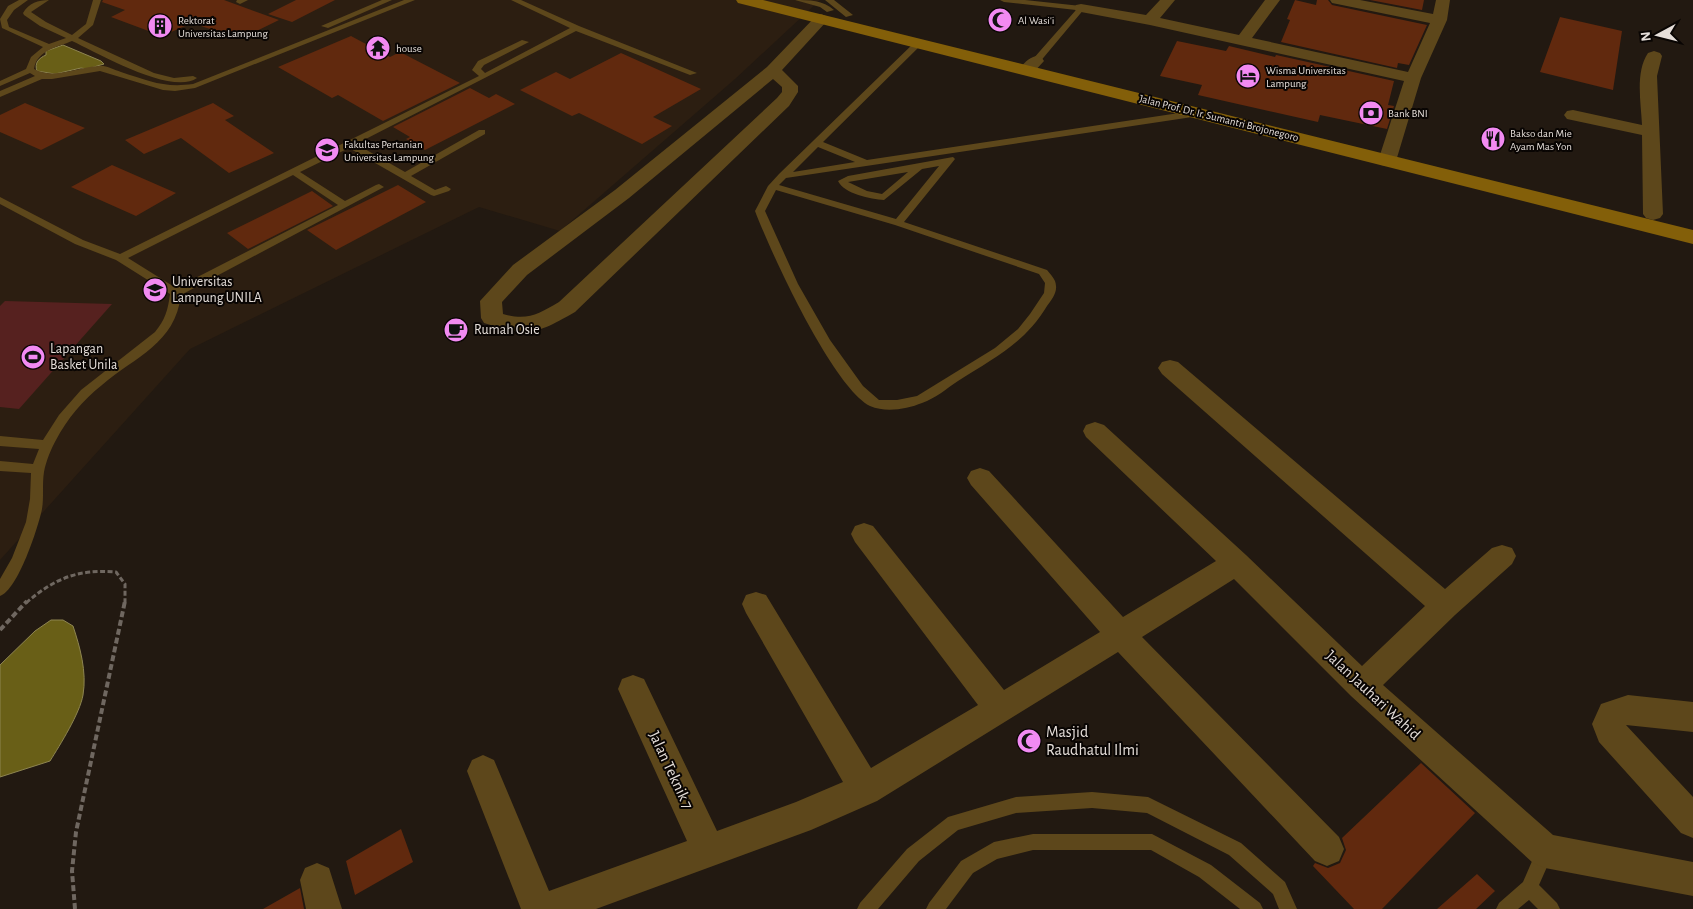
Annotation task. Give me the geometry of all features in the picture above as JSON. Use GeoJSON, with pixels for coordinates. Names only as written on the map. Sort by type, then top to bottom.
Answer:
{"type":"FeatureCollection","features":[{"type":"Feature","properties":{"kind":"street","name":"Jalan Prof. Dr. Ir. Sumantri Brojonegoro"},"geometry":{"type":"LineString","coordinates":[[744,0],[827,10],[918,43],[1032,66],[1389,154],[1693,237]]}},
{"type":"Feature","properties":{"kind":"street","name":"Jalan Prof. Dr. Ir. Sumantri Brojonegoro"},"geometry":{"type":"LineString","coordinates":[[787,0],[849,15],[1199,114],[1389,154],[1693,224]]}},
{"type":"Feature","properties":{"kind":"street"},"geometry":{"type":"LineString","coordinates":[[1150,20],[1168,0]]}},
{"type":"Feature","properties":{"kind":"street"},"geometry":{"type":"LineString","coordinates":[[1242,41],[1273,0]]}},
{"type":"Feature","properties":{"kind":"street"},"geometry":{"type":"LineString","coordinates":[[1337,0],[1439,20]]}},
{"type":"Feature","properties":{"kind":"street"},"geometry":{"type":"LineString","coordinates":[[1389,154],[1413,78],[1439,20],[1443,0]]}},
{"type":"Feature","properties":{"kind":"street"},"geometry":{"type":"LineString","coordinates":[[1081,8],[1150,20],[1413,78]]}},
{"type":"Feature","properties":{"kind":"street"},"geometry":{"type":"LineString","coordinates":[[773,70],[790,86],[790,92],[783,102],[567,307],[539,323],[515,326],[492,318],[491,301],[520,270],[622,194],[773,70],[827,10]]}},
{"type":"Feature","properties":{"kind":"street"},"geometry":{"type":"LineString","coordinates":[[1652,214],[1649,76],[1654,56]]}},
{"type":"Feature","properties":{"kind":"street"},"geometry":{"type":"LineString","coordinates":[[1573,115],[1651,132]]}},
{"type":"Feature","properties":{"kind":"street"},"geometry":{"type":"LineString","coordinates":[[1170,368],[1445,606]]}},
{"type":"Feature","properties":{"kind":"street","name":"Jalan Jauhari Wahid"},"geometry":{"type":"LineString","coordinates":[[1095,432],[1236,563],[1362,686],[1545,851]]}},
{"type":"Feature","properties":{"kind":"street"},"geometry":{"type":"LineString","coordinates":[[980,478],[1120,634],[1326,850]]}},
{"type":"Feature","properties":{"kind":"street"},"geometry":{"type":"LineString","coordinates":[[864,534],[1000,709]]}},
{"type":"Feature","properties":{"kind":"street"},"geometry":{"type":"LineString","coordinates":[[1362,686],[1445,606],[1502,556]]}},
{"type":"Feature","properties":{"kind":"street"},"geometry":{"type":"LineString","coordinates":[[548,909],[799,818],[865,789],[1000,709],[1236,563]]}},
{"type":"Feature","properties":{"kind":"street"},"geometry":{"type":"LineString","coordinates":[[756,604],[865,789]]}},
{"type":"Feature","properties":{"kind":"street","name":"Jalan Teknik 7"},"geometry":{"type":"LineString","coordinates":[[633,689],[710,851]]}},
{"type":"Feature","properties":{"kind":"street"},"geometry":{"type":"LineString","coordinates":[[1693,717],[1628,710],[1612,714],[1608,724],[1610,731],[1693,822]]}},
{"type":"Feature","properties":{"kind":"street"},"geometry":{"type":"LineString","coordinates":[[483,771],[539,909]]}},
{"type":"Feature","properties":{"kind":"street"},"geometry":{"type":"LineString","coordinates":[[1545,851],[1691,883]]}},
{"type":"Feature","properties":{"kind":"lane"},"geometry":{"type":"LineString","coordinates":[[24,0],[15,4],[7,12],[2,24],[6,28],[49,47]]}},
{"type":"Feature","properties":{"kind":"lane"},"geometry":{"type":"LineString","coordinates":[[46,0],[30,8],[27,12],[43,24],[118,60],[162,78],[184,80],[198,77],[388,0]]}},
{"type":"Feature","properties":{"kind":"lane"},"geometry":{"type":"LineString","coordinates":[[0,84],[30,70],[33,59],[40,52],[73,38],[89,25],[97,0]]}},
{"type":"Feature","properties":{"kind":"lane"},"geometry":{"type":"LineString","coordinates":[[100,68],[163,88],[175,89],[195,86],[410,0]]}},
{"type":"Feature","properties":{"kind":"lane"},"geometry":{"type":"LineString","coordinates":[[515,0],[576,28],[693,73]]}},
{"type":"Feature","properties":{"kind":"lane"},"geometry":{"type":"LineString","coordinates":[[799,0],[822,5],[827,10]]}},
{"type":"Feature","properties":{"kind":"lane"},"geometry":{"type":"LineString","coordinates":[[1004,0],[1081,8]]}},
{"type":"Feature","properties":{"kind":"lane"},"geometry":{"type":"LineString","coordinates":[[1032,66],[1081,8]]}},
{"type":"Feature","properties":{"kind":"lane"},"geometry":{"type":"LineString","coordinates":[[120,258],[485,76],[576,28]]}},
{"type":"Feature","properties":{"kind":"lane"},"geometry":{"type":"LineString","coordinates":[[312,31],[323,36]]}},
{"type":"Feature","properties":{"kind":"lane"},"geometry":{"type":"LineString","coordinates":[[485,76],[476,70],[481,63],[525,42]]}},
{"type":"Feature","properties":{"kind":"lane"},"geometry":{"type":"LineString","coordinates":[[773,186],[898,223],[1043,272],[1050,280],[1051,289],[1042,305],[1021,333],[987,358],[920,399],[897,405],[874,403],[850,380],[802,302],[765,229],[760,211],[773,186],[918,43]]}},
{"type":"Feature","properties":{"kind":"lane"},"geometry":{"type":"LineString","coordinates":[[0,94],[41,76],[68,75],[100,68],[118,60]]}},
{"type":"Feature","properties":{"kind":"lane"},"geometry":{"type":"LineString","coordinates":[[30,70],[41,76]]}},
{"type":"Feature","properties":{"kind":"lane"},"geometry":{"type":"LineString","coordinates":[[782,176],[1199,114]]}},
{"type":"Feature","properties":{"kind":"lane"},"geometry":{"type":"LineString","coordinates":[[404,176],[482,132]]}},
{"type":"Feature","properties":{"kind":"lane"},"geometry":{"type":"LineString","coordinates":[[816,143],[865,163]]}},
{"type":"Feature","properties":{"kind":"lane"},"geometry":{"type":"LineString","coordinates":[[350,144],[434,193],[446,189]]}},
{"type":"Feature","properties":{"kind":"lane"},"geometry":{"type":"LineString","coordinates":[[898,223],[948,162],[954,150]]}},
{"type":"Feature","properties":{"kind":"lane"},"geometry":{"type":"LineString","coordinates":[[918,168],[884,197],[877,197],[852,188],[844,184],[843,181],[948,162]]}},
{"type":"Feature","properties":{"kind":"lane"},"geometry":{"type":"LineString","coordinates":[[294,172],[345,205]]}},
{"type":"Feature","properties":{"kind":"lane"},"geometry":{"type":"LineString","coordinates":[[176,293],[379,187]]}},
{"type":"Feature","properties":{"kind":"lane"},"geometry":{"type":"LineString","coordinates":[[0,200],[79,242],[120,258],[176,293]]}},
{"type":"Feature","properties":{"kind":"lane"},"geometry":{"type":"LineString","coordinates":[[0,590],[22,553],[37,499],[38,469],[47,446],[68,411],[98,382],[126,363],[161,334],[173,317],[176,293]]}},
{"type":"Feature","properties":{"kind":"lane"},"geometry":{"type":"LineString","coordinates":[[0,441],[47,446]]}},
{"type":"Feature","properties":{"kind":"lane"},"geometry":{"type":"LineString","coordinates":[[0,466],[38,469]]}},
{"type":"Feature","properties":{"kind":"lane"},"geometry":{"type":"LineString","coordinates":[[866,909],[912,855],[954,823],[1016,805],[1092,800],[1148,805],[1235,849],[1279,888],[1288,909]]}},
{"type":"Feature","properties":{"kind":"lane"},"geometry":{"type":"LineString","coordinates":[[935,909],[967,867],[994,851],[1033,842],[1152,842],[1205,871],[1254,909]]}},
{"type":"Feature","properties":{"kind":"lane"},"geometry":{"type":"LineString","coordinates":[[1505,909],[1529,888],[1545,851]]}},
{"type":"Feature","properties":{"kind":"lane"},"geometry":{"type":"LineString","coordinates":[[1529,888],[1551,909]]}},
{"type":"Feature","properties":{"kind":"path"},"geometry":{"type":"LineString","coordinates":[[0,630],[21,605],[43,586],[78,572],[100,569],[116,572],[125,584],[125,606],[78,819],[73,857],[73,899],[75,909]]}},
{"type":"Feature","properties":{"kind":"shaded area","name":"Universitas Lampung UNILA"},"geometry":{"type":"Polygon","coordinates":[[[0,0],[820,0],[735,79],[560,231],[479,207],[190,349],[0,560],[0,0]]]}},
{"type":"Feature","properties":{"kind":"shaded area"},"geometry":{"type":"Polygon","coordinates":[[[63,45],[104,64],[55,74],[37,71],[37,63],[39,59],[46,55],[46,51],[63,45]]]}},
{"type":"Feature","properties":{"kind":"shaded area","name":"Lapangan Basket Unila"},"geometry":{"type":"Polygon","coordinates":[[[5,301],[112,304],[19,409],[0,407],[0,306],[5,301]]]}},
{"type":"Feature","properties":{"kind":"shaded area"},"geometry":{"type":"Polygon","coordinates":[[[51,620],[63,620],[73,626],[80,651],[84,677],[81,702],[69,729],[50,761],[0,777],[0,665],[35,631],[51,620]]]}},
{"type":"Feature","properties":{"kind":"building"},"geometry":{"type":"Polygon","coordinates":[[[103,0],[224,0],[279,20],[240,39],[192,23],[162,36],[111,17],[125,10],[102,2],[103,0]]]}},
{"type":"Feature","properties":{"kind":"building"},"geometry":{"type":"Polygon","coordinates":[[[296,0],[335,0],[292,22],[268,14],[296,0]]]}},
{"type":"Feature","properties":{"kind":"building"},"geometry":{"type":"Polygon","coordinates":[[[1295,0],[1316,5],[1317,0],[1328,0],[1332,5],[1427,25],[1409,65],[1398,63],[1397,68],[1281,42],[1290,20],[1287,19],[1295,0]]]}},
{"type":"Feature","properties":{"kind":"building"},"geometry":{"type":"Polygon","coordinates":[[[1370,0],[1424,0],[1422,10],[1370,0]]]}},
{"type":"Feature","properties":{"kind":"building"},"geometry":{"type":"Polygon","coordinates":[[[1560,17],[1622,31],[1613,90],[1540,72],[1560,17]]]}},
{"type":"Feature","properties":{"kind":"building"},"geometry":{"type":"Polygon","coordinates":[[[351,36],[390,57],[400,52],[460,83],[383,121],[338,95],[332,98],[278,67],[351,36]]]}},
{"type":"Feature","properties":{"kind":"building"},"geometry":{"type":"Polygon","coordinates":[[[1177,41],[1226,51],[1229,46],[1394,81],[1388,105],[1394,106],[1387,129],[1320,115],[1318,122],[1198,95],[1202,85],[1160,76],[1177,41]]]}},
{"type":"Feature","properties":{"kind":"building"},"geometry":{"type":"Polygon","coordinates":[[[621,53],[701,89],[653,117],[672,126],[642,144],[579,113],[572,116],[520,90],[556,72],[570,79],[621,53]]]}},
{"type":"Feature","properties":{"kind":"building"},"geometry":{"type":"Polygon","coordinates":[[[470,88],[489,98],[496,94],[515,104],[425,150],[406,139],[410,137],[393,127],[470,88]]]}},
{"type":"Feature","properties":{"kind":"building"},"geometry":{"type":"Polygon","coordinates":[[[25,103],[85,128],[41,150],[0,132],[0,115],[25,103]]]}},
{"type":"Feature","properties":{"kind":"building"},"geometry":{"type":"Polygon","coordinates":[[[213,103],[234,116],[225,120],[274,153],[229,173],[181,138],[144,154],[125,140],[213,103]]]}},
{"type":"Feature","properties":{"kind":"building"},"geometry":{"type":"Polygon","coordinates":[[[112,165],[176,193],[136,216],[71,187],[112,165]]]}},
{"type":"Feature","properties":{"kind":"building"},"geometry":{"type":"Polygon","coordinates":[[[398,185],[426,202],[336,250],[307,230],[398,185]]]}},
{"type":"Feature","properties":{"kind":"building"},"geometry":{"type":"Polygon","coordinates":[[[312,191],[333,206],[248,249],[227,233],[312,191]]]}},
{"type":"Feature","properties":{"kind":"building"},"geometry":{"type":"Polygon","coordinates":[[[1421,763],[1475,813],[1382,909],[1354,909],[1313,866],[1315,863],[1328,868],[1340,863],[1346,850],[1342,838],[1421,763]]]}},
{"type":"Feature","properties":{"kind":"building"},"geometry":{"type":"Polygon","coordinates":[[[401,829],[413,862],[355,895],[346,861],[401,829]]]}},
{"type":"Feature","properties":{"kind":"building"},"geometry":{"type":"Polygon","coordinates":[[[1477,874],[1495,891],[1476,909],[1437,909],[1477,874]]]}},
{"type":"Feature","properties":{"kind":"building"},"geometry":{"type":"Polygon","coordinates":[[[300,888],[304,909],[263,909],[300,888]]]}},
{"type":"Feature","properties":{"kind":"place","name":"Al Wasi'i"},"geometry":{"type":"Point","coordinates":[1000,20]}},
{"type":"Feature","properties":{"kind":"place","name":"Rektorat Universitas Lampung"},"geometry":{"type":"Point","coordinates":[160,26]}},
{"type":"Feature","properties":{"kind":"place","name":"house"},"geometry":{"type":"Point","coordinates":[378,48]}},
{"type":"Feature","properties":{"kind":"place","name":"Wisma Universitas Lampung"},"geometry":{"type":"Point","coordinates":[1248,76]}},
{"type":"Feature","properties":{"kind":"place","name":"Bank BNI"},"geometry":{"type":"Point","coordinates":[1371,113]}},
{"type":"Feature","properties":{"kind":"place","name":"Bakso dan Mie Ayam Mas Yon"},"geometry":{"type":"Point","coordinates":[1493,139]}},
{"type":"Feature","properties":{"kind":"place","name":"Fakultas Pertanian Universitas Lampung"},"geometry":{"type":"Point","coordinates":[327,150]}},
{"type":"Feature","properties":{"kind":"place","name":"Universitas Lampung UNILA"},"geometry":{"type":"Point","coordinates":[155,290]}},
{"type":"Feature","properties":{"kind":"place","name":"Rumah Osie"},"geometry":{"type":"Point","coordinates":[456,330]}},
{"type":"Feature","properties":{"kind":"place","name":"Lapangan Basket Unila"},"geometry":{"type":"Point","coordinates":[33,357]}},
{"type":"Feature","properties":{"kind":"place","name":"Masjid Raudhatul Ilmi"},"geometry":{"type":"Point","coordinates":[1029,741]}}]}
